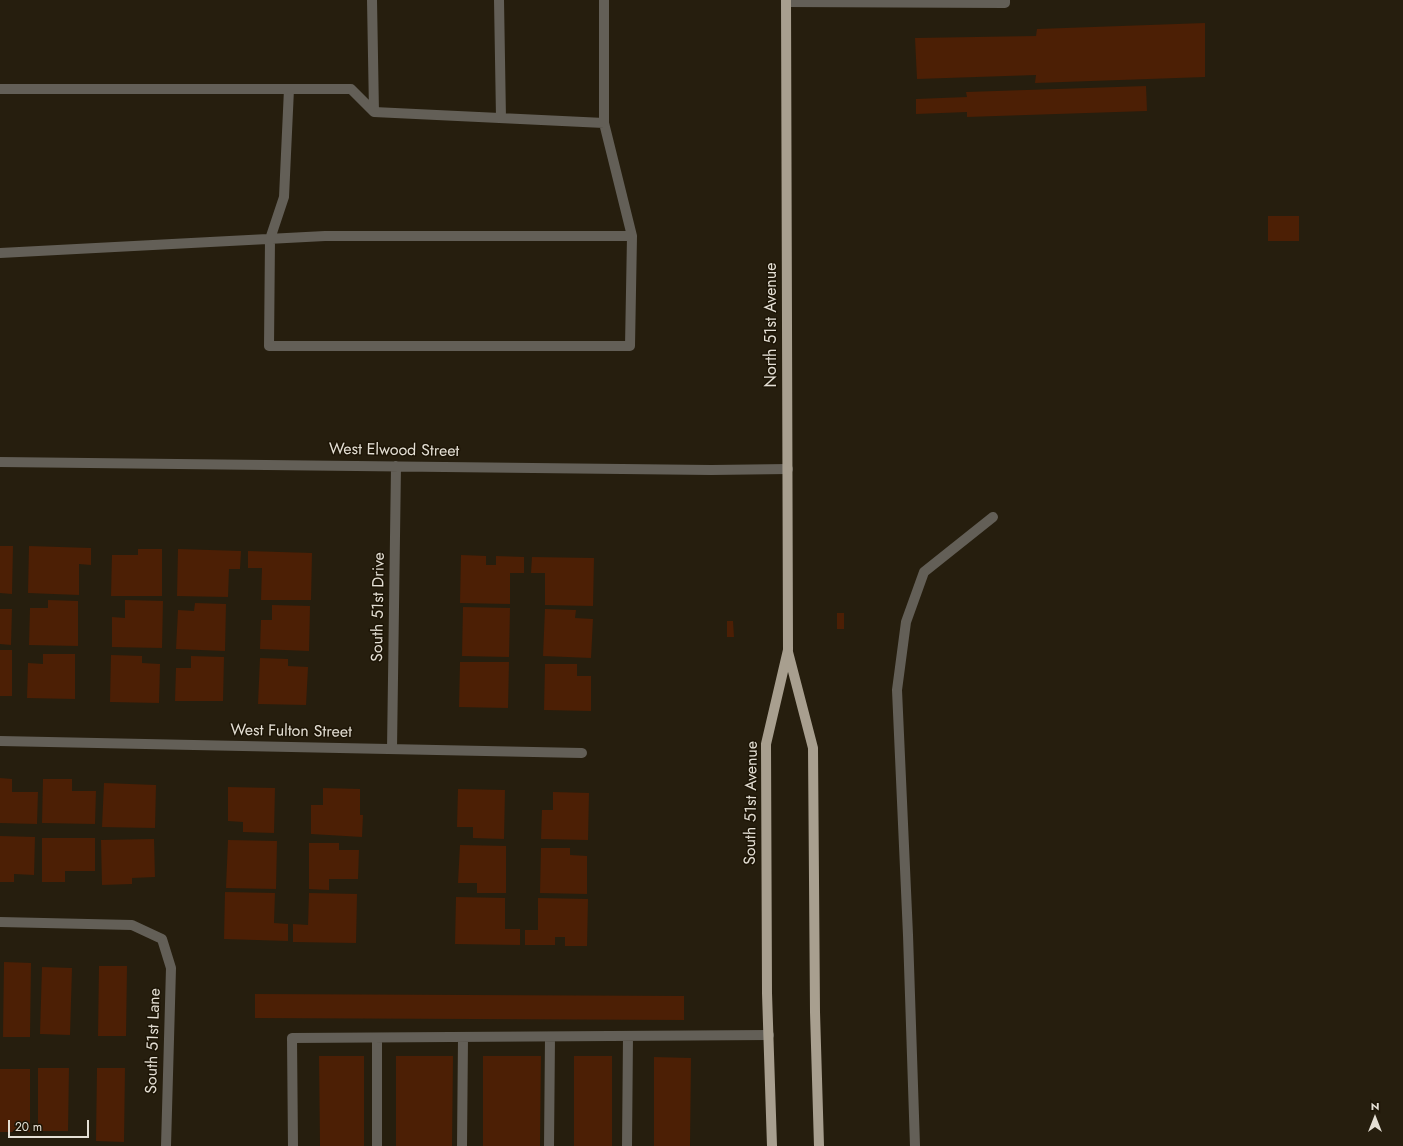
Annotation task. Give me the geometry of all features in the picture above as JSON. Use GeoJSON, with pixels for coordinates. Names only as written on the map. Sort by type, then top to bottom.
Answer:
{"type":"FeatureCollection","features":[{"type":"Feature","properties":{"kind":"main road","name":"North 51st Avenue"},"geometry":{"type":"LineString","coordinates":[[786,1],[788,650]]}},
{"type":"Feature","properties":{"kind":"main road","name":"South 51st Avenue"},"geometry":{"type":"LineString","coordinates":[[772,1146],[767,993],[766,744],[788,650]]}},
{"type":"Feature","properties":{"kind":"main road"},"geometry":{"type":"LineString","coordinates":[[788,650],[813,748],[815,1012],[819,1146]]}},
{"type":"Feature","properties":{"kind":"street"},"geometry":{"type":"LineString","coordinates":[[372,0],[374,112]]}},
{"type":"Feature","properties":{"kind":"street"},"geometry":{"type":"LineString","coordinates":[[499,0],[501,118]]}},
{"type":"Feature","properties":{"kind":"street"},"geometry":{"type":"LineString","coordinates":[[290,89],[284,197],[270,239],[269,346],[630,346],[632,236],[604,123],[604,0]]}},
{"type":"Feature","properties":{"kind":"street"},"geometry":{"type":"LineString","coordinates":[[786,1],[1005,3],[1005,0]]}},
{"type":"Feature","properties":{"kind":"street"},"geometry":{"type":"LineString","coordinates":[[0,89],[350,89],[374,112],[604,123]]}},
{"type":"Feature","properties":{"kind":"street"},"geometry":{"type":"LineString","coordinates":[[0,253],[324,236],[632,236]]}},
{"type":"Feature","properties":{"kind":"street","name":"West Elwood Street"},"geometry":{"type":"LineString","coordinates":[[0,462],[788,469]]}},
{"type":"Feature","properties":{"kind":"street","name":"South 51st Drive"},"geometry":{"type":"LineString","coordinates":[[392,749],[396,466]]}},
{"type":"Feature","properties":{"kind":"street"},"geometry":{"type":"LineString","coordinates":[[915,1146],[908,928],[897,690],[906,622],[924,572],[993,517]]}},
{"type":"Feature","properties":{"kind":"street","name":"West Fulton Street"},"geometry":{"type":"LineString","coordinates":[[0,740],[582,753]]}},
{"type":"Feature","properties":{"kind":"street","name":"South 51st Lane"},"geometry":{"type":"LineString","coordinates":[[0,922],[132,925],[162,939],[171,968],[166,1146]]}},
{"type":"Feature","properties":{"kind":"street"},"geometry":{"type":"LineString","coordinates":[[293,1146],[292,1038],[769,1035]]}},
{"type":"Feature","properties":{"kind":"street"},"geometry":{"type":"LineString","coordinates":[[627,1146],[628,1036]]}},
{"type":"Feature","properties":{"kind":"street"},"geometry":{"type":"LineString","coordinates":[[550,1037],[550,1146]]}},
{"type":"Feature","properties":{"kind":"street"},"geometry":{"type":"LineString","coordinates":[[377,1038],[377,1146]]}},
{"type":"Feature","properties":{"kind":"street"},"geometry":{"type":"LineString","coordinates":[[462,1146],[463,1038]]}},
{"type":"Feature","properties":{"kind":"building"},"geometry":{"type":"Polygon","coordinates":[[[1205,23],[1205,77],[1035,83],[1036,75],[917,79],[915,38],[1036,36],[1037,29],[1205,23]]]}},
{"type":"Feature","properties":{"kind":"building"},"geometry":{"type":"Polygon","coordinates":[[[1146,86],[1147,111],[967,117],[967,112],[916,114],[916,99],[967,97],[966,92],[1146,86]]]}},
{"type":"Feature","properties":{"kind":"building"},"geometry":{"type":"Polygon","coordinates":[[[1268,216],[1299,216],[1299,241],[1268,241],[1268,216]]]}},
{"type":"Feature","properties":{"kind":"building"},"geometry":{"type":"Polygon","coordinates":[[[0,546],[13,546],[12,594],[0,593],[0,546]]]}},
{"type":"Feature","properties":{"kind":"building"},"geometry":{"type":"Polygon","coordinates":[[[29,546],[91,548],[91,565],[79,564],[79,595],[28,593],[29,546]]]}},
{"type":"Feature","properties":{"kind":"building"},"geometry":{"type":"Polygon","coordinates":[[[138,549],[162,549],[162,596],[111,596],[112,555],[138,555],[138,549]]]}},
{"type":"Feature","properties":{"kind":"building"},"geometry":{"type":"Polygon","coordinates":[[[178,549],[241,551],[240,569],[229,569],[228,597],[177,596],[178,549]]]}},
{"type":"Feature","properties":{"kind":"building"},"geometry":{"type":"Polygon","coordinates":[[[248,551],[312,553],[311,600],[261,600],[262,568],[248,568],[248,551]]]}},
{"type":"Feature","properties":{"kind":"building"},"geometry":{"type":"Polygon","coordinates":[[[461,555],[486,556],[486,565],[496,565],[496,556],[524,557],[524,573],[510,573],[510,604],[460,603],[461,555]]]}},
{"type":"Feature","properties":{"kind":"building"},"geometry":{"type":"Polygon","coordinates":[[[532,557],[594,558],[593,606],[545,605],[545,573],[531,573],[532,557]]]}},
{"type":"Feature","properties":{"kind":"building"},"geometry":{"type":"Polygon","coordinates":[[[48,600],[78,601],[78,646],[29,645],[30,608],[48,608],[48,600]]]}},
{"type":"Feature","properties":{"kind":"building"},"geometry":{"type":"Polygon","coordinates":[[[125,600],[163,601],[162,648],[112,647],[112,617],[125,618],[125,600]]]}},
{"type":"Feature","properties":{"kind":"building"},"geometry":{"type":"Polygon","coordinates":[[[195,603],[226,604],[225,651],[176,649],[178,610],[194,611],[195,603]]]}},
{"type":"Feature","properties":{"kind":"building"},"geometry":{"type":"Polygon","coordinates":[[[272,605],[310,606],[309,651],[260,649],[261,620],[272,620],[272,605]]]}},
{"type":"Feature","properties":{"kind":"building"},"geometry":{"type":"Polygon","coordinates":[[[463,607],[510,608],[509,657],[462,656],[463,607]]]}},
{"type":"Feature","properties":{"kind":"building"},"geometry":{"type":"Polygon","coordinates":[[[0,609],[12,609],[11,645],[0,644],[0,609]]]}},
{"type":"Feature","properties":{"kind":"building"},"geometry":{"type":"Polygon","coordinates":[[[545,609],[576,610],[575,618],[593,619],[591,658],[543,656],[545,609]]]}},
{"type":"Feature","properties":{"kind":"building"},"geometry":{"type":"Polygon","coordinates":[[[837,613],[844,613],[844,629],[837,629],[837,613]]]}},
{"type":"Feature","properties":{"kind":"building"},"geometry":{"type":"Polygon","coordinates":[[[727,621],[733,621],[734,637],[727,637],[727,621]]]}},
{"type":"Feature","properties":{"kind":"building"},"geometry":{"type":"Polygon","coordinates":[[[0,650],[12,650],[12,696],[0,696],[0,650]]]}},
{"type":"Feature","properties":{"kind":"building"},"geometry":{"type":"Polygon","coordinates":[[[43,654],[75,654],[75,699],[27,698],[28,663],[43,664],[43,654]]]}},
{"type":"Feature","properties":{"kind":"building"},"geometry":{"type":"Polygon","coordinates":[[[111,655],[142,656],[142,663],[160,664],[159,703],[110,702],[111,655]]]}},
{"type":"Feature","properties":{"kind":"building"},"geometry":{"type":"Polygon","coordinates":[[[191,656],[224,657],[223,701],[175,701],[176,668],[191,668],[191,656]]]}},
{"type":"Feature","properties":{"kind":"building"},"geometry":{"type":"Polygon","coordinates":[[[260,658],[288,659],[288,666],[308,667],[306,705],[258,704],[260,658]]]}},
{"type":"Feature","properties":{"kind":"building"},"geometry":{"type":"Polygon","coordinates":[[[460,662],[509,662],[508,708],[459,707],[460,662]]]}},
{"type":"Feature","properties":{"kind":"building"},"geometry":{"type":"Polygon","coordinates":[[[545,664],[577,664],[577,676],[591,676],[591,711],[544,710],[545,664]]]}},
{"type":"Feature","properties":{"kind":"building"},"geometry":{"type":"Polygon","coordinates":[[[0,778],[12,779],[12,792],[38,792],[37,824],[0,823],[0,778]]]}},
{"type":"Feature","properties":{"kind":"building"},"geometry":{"type":"Polygon","coordinates":[[[43,779],[72,779],[72,791],[96,791],[95,824],[42,823],[43,779]]]}},
{"type":"Feature","properties":{"kind":"building"},"geometry":{"type":"Polygon","coordinates":[[[104,783],[156,785],[155,828],[102,827],[104,783]]]}},
{"type":"Feature","properties":{"kind":"building"},"geometry":{"type":"Polygon","coordinates":[[[228,787],[275,788],[274,833],[243,832],[243,822],[228,821],[228,787]]]}},
{"type":"Feature","properties":{"kind":"building"},"geometry":{"type":"Polygon","coordinates":[[[323,788],[360,789],[360,815],[363,815],[362,837],[311,834],[311,805],[323,805],[323,788]]]}},
{"type":"Feature","properties":{"kind":"building"},"geometry":{"type":"Polygon","coordinates":[[[458,789],[505,790],[504,839],[473,838],[473,827],[457,827],[458,789]]]}},
{"type":"Feature","properties":{"kind":"building"},"geometry":{"type":"Polygon","coordinates":[[[553,792],[589,793],[588,840],[541,839],[542,810],[553,810],[553,792]]]}},
{"type":"Feature","properties":{"kind":"building"},"geometry":{"type":"Polygon","coordinates":[[[0,836],[35,837],[34,875],[14,874],[14,882],[0,882],[0,836]]]}},
{"type":"Feature","properties":{"kind":"building"},"geometry":{"type":"Polygon","coordinates":[[[42,838],[95,838],[95,871],[65,871],[65,882],[42,882],[42,838]]]}},
{"type":"Feature","properties":{"kind":"building"},"geometry":{"type":"Polygon","coordinates":[[[154,839],[155,877],[132,878],[132,884],[102,885],[101,840],[154,839]]]}},
{"type":"Feature","properties":{"kind":"building"},"geometry":{"type":"Polygon","coordinates":[[[228,840],[277,841],[276,889],[226,888],[228,840]]]}},
{"type":"Feature","properties":{"kind":"building"},"geometry":{"type":"Polygon","coordinates":[[[309,843],[339,843],[339,850],[359,850],[358,879],[329,879],[329,890],[309,889],[309,843]]]}},
{"type":"Feature","properties":{"kind":"building"},"geometry":{"type":"Polygon","coordinates":[[[460,845],[506,846],[506,893],[477,893],[477,883],[458,883],[460,845]]]}},
{"type":"Feature","properties":{"kind":"building"},"geometry":{"type":"Polygon","coordinates":[[[541,848],[570,848],[570,855],[587,856],[587,894],[540,893],[541,848]]]}},
{"type":"Feature","properties":{"kind":"building"},"geometry":{"type":"Polygon","coordinates":[[[225,892],[275,893],[274,923],[288,924],[288,941],[224,939],[225,892]]]}},
{"type":"Feature","properties":{"kind":"building"},"geometry":{"type":"Polygon","coordinates":[[[309,893],[357,894],[356,943],[293,942],[293,924],[308,925],[309,893]]]}},
{"type":"Feature","properties":{"kind":"building"},"geometry":{"type":"Polygon","coordinates":[[[456,897],[505,898],[505,929],[520,929],[520,945],[455,944],[456,897]]]}},
{"type":"Feature","properties":{"kind":"building"},"geometry":{"type":"Polygon","coordinates":[[[538,898],[588,899],[587,946],[565,946],[565,937],[555,937],[555,945],[525,945],[525,930],[538,930],[538,898]]]}},
{"type":"Feature","properties":{"kind":"building"},"geometry":{"type":"Polygon","coordinates":[[[4,962],[31,963],[30,1037],[3,1037],[4,962]]]}},
{"type":"Feature","properties":{"kind":"building"},"geometry":{"type":"Polygon","coordinates":[[[99,966],[127,966],[126,1036],[98,1036],[99,966]]]}},
{"type":"Feature","properties":{"kind":"building"},"geometry":{"type":"Polygon","coordinates":[[[42,967],[72,968],[70,1035],[40,1034],[42,967]]]}},
{"type":"Feature","properties":{"kind":"building"},"geometry":{"type":"Polygon","coordinates":[[[255,994],[684,996],[684,1020],[255,1018],[255,994]]]}},
{"type":"Feature","properties":{"kind":"building"},"geometry":{"type":"Polygon","coordinates":[[[319,1056],[364,1056],[364,1146],[320,1146],[319,1056]]]}},
{"type":"Feature","properties":{"kind":"building"},"geometry":{"type":"Polygon","coordinates":[[[396,1056],[453,1056],[452,1146],[396,1146],[396,1056]]]}},
{"type":"Feature","properties":{"kind":"building"},"geometry":{"type":"Polygon","coordinates":[[[483,1056],[541,1056],[540,1146],[483,1146],[483,1056]]]}},
{"type":"Feature","properties":{"kind":"building"},"geometry":{"type":"Polygon","coordinates":[[[574,1056],[612,1056],[612,1146],[574,1146],[574,1056]]]}},
{"type":"Feature","properties":{"kind":"building"},"geometry":{"type":"Polygon","coordinates":[[[654,1057],[691,1058],[690,1146],[654,1146],[654,1057]]]}},
{"type":"Feature","properties":{"kind":"building"},"geometry":{"type":"Polygon","coordinates":[[[38,1068],[69,1068],[68,1131],[38,1131],[38,1068]]]}},
{"type":"Feature","properties":{"kind":"building"},"geometry":{"type":"Polygon","coordinates":[[[97,1068],[125,1068],[124,1142],[96,1141],[97,1068]]]}},
{"type":"Feature","properties":{"kind":"building"},"geometry":{"type":"Polygon","coordinates":[[[0,1069],[30,1069],[30,1132],[0,1132],[0,1069]]]}}]}
